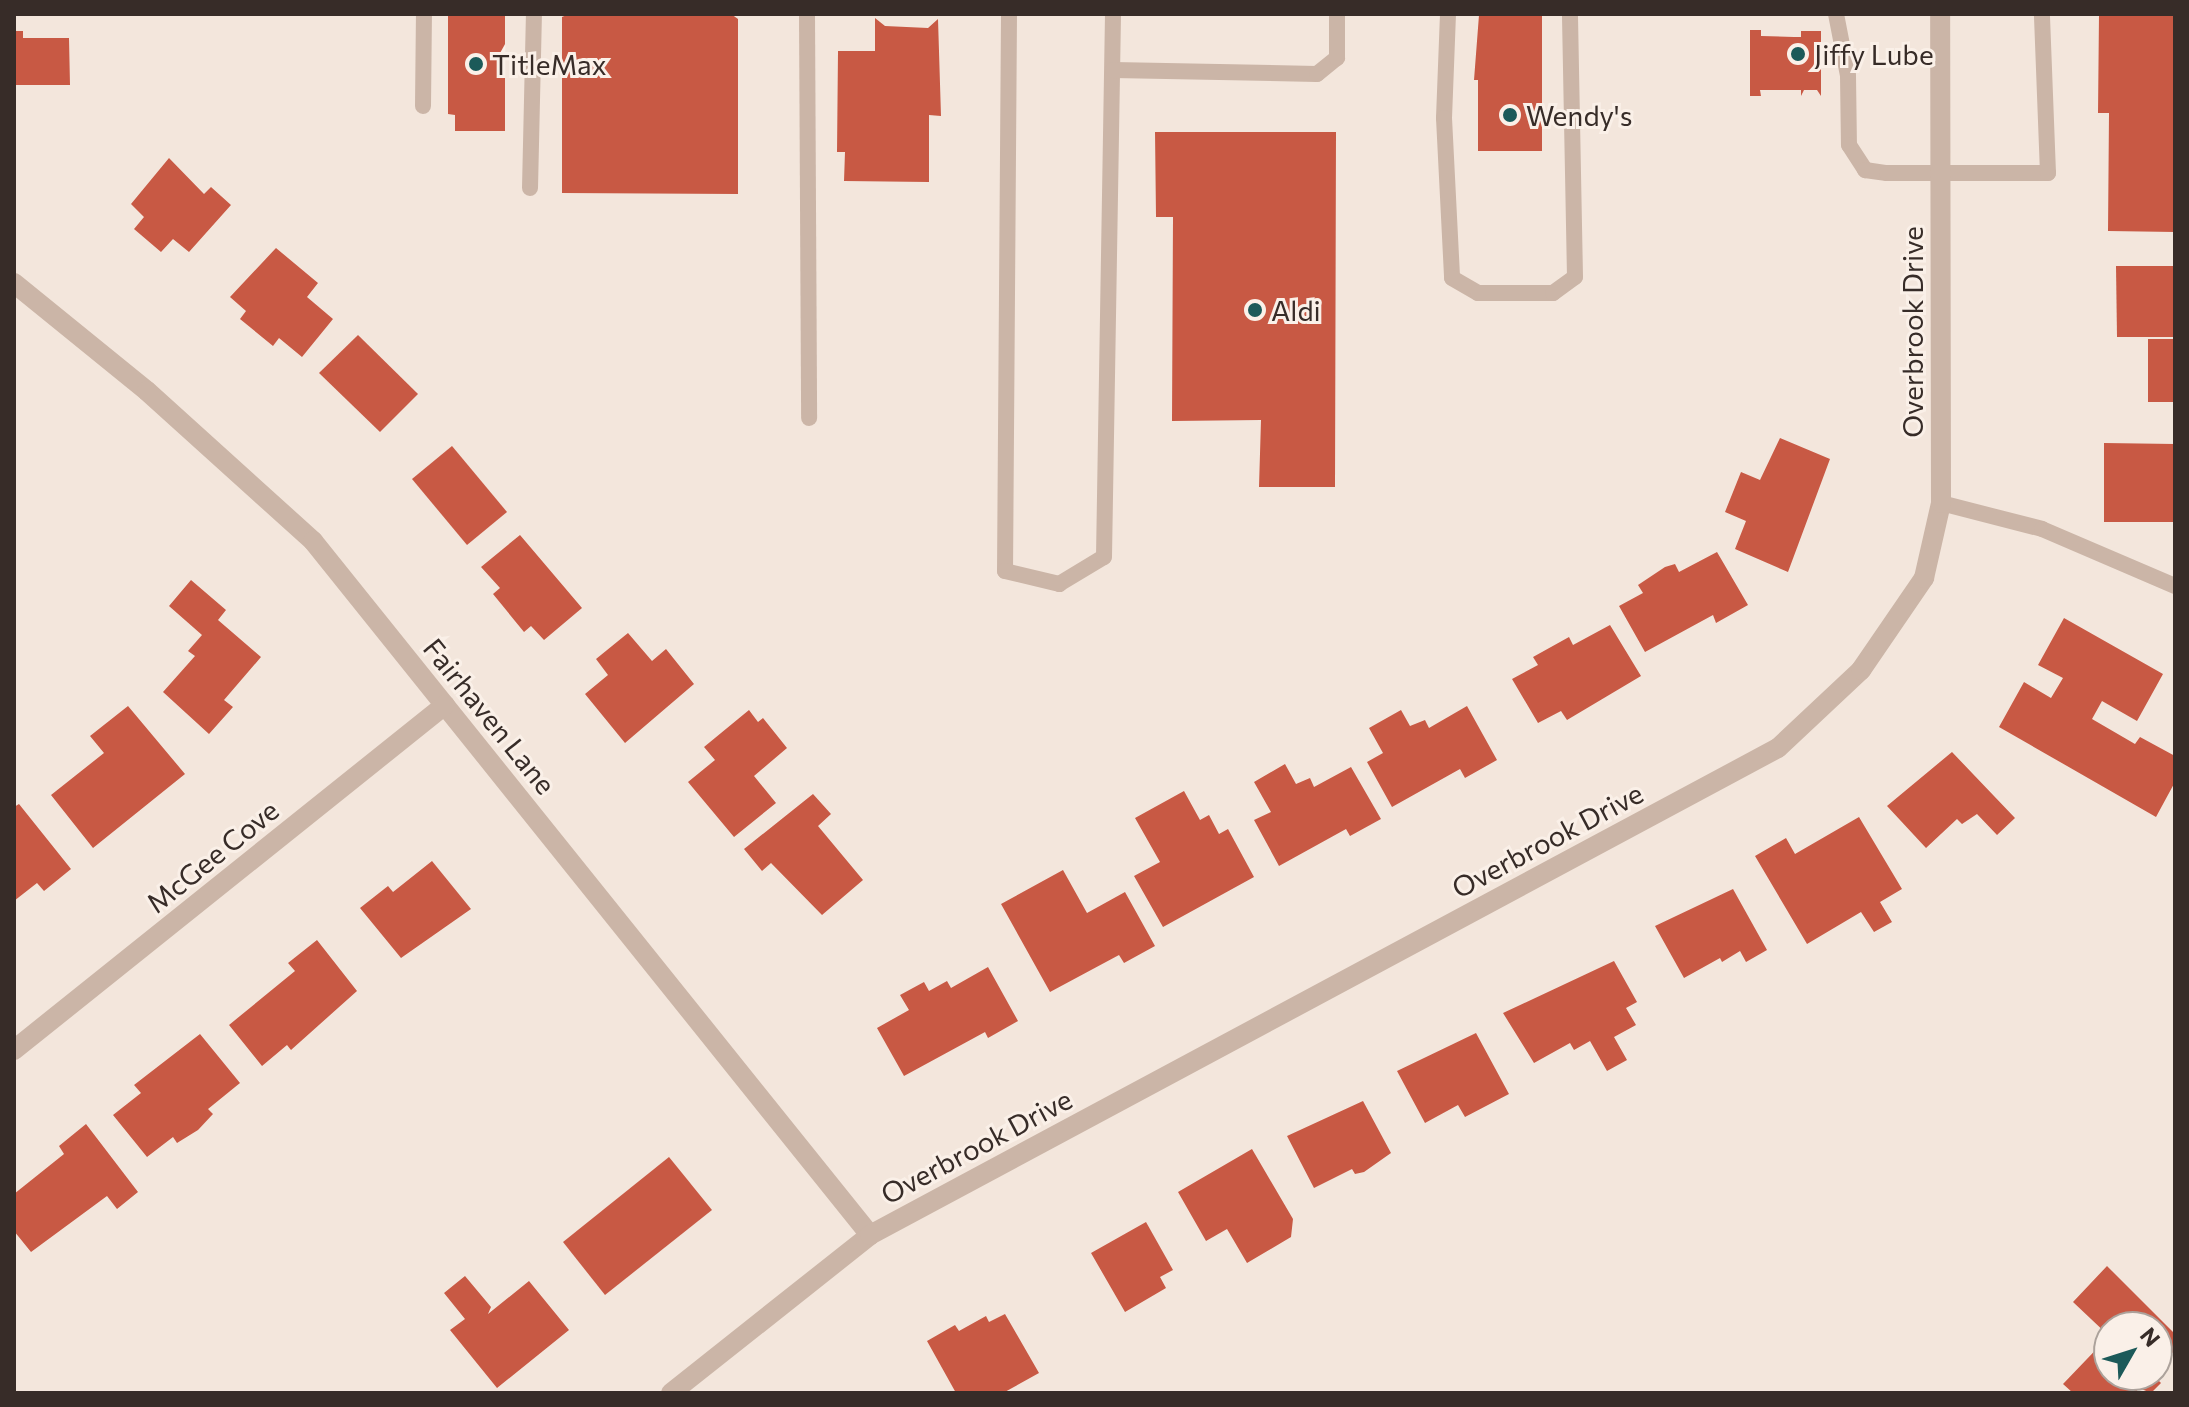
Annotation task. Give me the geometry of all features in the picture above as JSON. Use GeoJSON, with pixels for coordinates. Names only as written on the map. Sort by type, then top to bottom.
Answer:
{"type":"FeatureCollection","features":[{"type":"Feature","properties":{"kind":"street","name":"Overbrook Drive"},"geometry":{"type":"LineString","coordinates":[[671,1393],[870,1235],[1778,748],[1861,670],[1924,578],[1941,503],[1940,14]]}},
{"type":"Feature","properties":{"kind":"street","name":"Fairhaven Lane"},"geometry":{"type":"LineString","coordinates":[[14,283],[147,391],[313,541],[870,1235]]}},
{"type":"Feature","properties":{"kind":"street","name":"McGee Cove"},"geometry":{"type":"LineString","coordinates":[[14,1050],[445,705]]}},
{"type":"Feature","properties":{"kind":"lane"},"geometry":{"type":"LineString","coordinates":[[423,106],[424,14]]}},
{"type":"Feature","properties":{"kind":"lane"},"geometry":{"type":"LineString","coordinates":[[530,188],[534,14]]}},
{"type":"Feature","properties":{"kind":"lane"},"geometry":{"type":"LineString","coordinates":[[807,14],[809,418]]}},
{"type":"Feature","properties":{"kind":"lane"},"geometry":{"type":"LineString","coordinates":[[1009,14],[1005,571],[1059,584],[1104,557],[1113,14]]}},
{"type":"Feature","properties":{"kind":"lane"},"geometry":{"type":"LineString","coordinates":[[1113,70],[1317,74],[1337,58],[1337,14]]}},
{"type":"Feature","properties":{"kind":"lane"},"geometry":{"type":"LineString","coordinates":[[1448,14],[1444,118],[1452,278],[1478,293],[1553,293],[1575,277],[1570,14]]}},
{"type":"Feature","properties":{"kind":"lane"},"geometry":{"type":"LineString","coordinates":[[1836,14],[1848,76],[1849,145],[1865,170],[2048,173],[2042,14]]}},
{"type":"Feature","properties":{"kind":"lane"},"geometry":{"type":"LineString","coordinates":[[1941,503],[2042,529],[2175,586]]}},
{"type":"Feature","properties":{"kind":"building","name":"TitleMax"},"geometry":{"type":"Polygon","coordinates":[[[448,14],[505,14],[505,131],[455,131],[455,115],[448,114],[448,14]]]}},
{"type":"Feature","properties":{"kind":"building"},"geometry":{"type":"Polygon","coordinates":[[[569,14],[731,14],[738,19],[738,194],[562,193],[562,17],[569,14]]]}},
{"type":"Feature","properties":{"kind":"building"},"geometry":{"type":"Polygon","coordinates":[[[2099,14],[2175,14],[2175,232],[2108,231],[2109,113],[2098,113],[2099,14]]]}},
{"type":"Feature","properties":{"kind":"building","name":"Wendy's"},"geometry":{"type":"Polygon","coordinates":[[[1479,15],[1542,16],[1542,151],[1478,151],[1478,80],[1474,80],[1479,15]]]}},
{"type":"Feature","properties":{"kind":"building"},"geometry":{"type":"Polygon","coordinates":[[[875,18],[885,26],[928,28],[938,19],[941,116],[929,115],[929,182],[844,181],[845,152],[837,152],[838,51],[875,51],[875,18]]]}},
{"type":"Feature","properties":{"kind":"building"},"geometry":{"type":"Polygon","coordinates":[[[1750,30],[1761,30],[1761,36],[1794,37],[1801,37],[1801,31],[1821,31],[1821,96],[1817,90],[1804,90],[1801,96],[1801,90],[1760,90],[1761,96],[1750,96],[1750,30]]]}},
{"type":"Feature","properties":{"kind":"building"},"geometry":{"type":"Polygon","coordinates":[[[14,31],[23,31],[23,38],[69,38],[70,85],[14,85],[14,31]]]}},
{"type":"Feature","properties":{"kind":"building","name":"Aldi"},"geometry":{"type":"Polygon","coordinates":[[[1155,132],[1336,132],[1335,487],[1259,487],[1261,420],[1172,421],[1173,217],[1156,217],[1155,132]]]}},
{"type":"Feature","properties":{"kind":"building"},"geometry":{"type":"Polygon","coordinates":[[[169,158],[204,194],[211,187],[231,205],[189,252],[173,239],[161,252],[134,229],[144,217],[131,204],[169,158]]]}},
{"type":"Feature","properties":{"kind":"building"},"geometry":{"type":"Polygon","coordinates":[[[276,248],[318,283],[307,297],[333,319],[302,357],[279,338],[273,346],[240,319],[246,311],[230,297],[276,248]]]}},
{"type":"Feature","properties":{"kind":"building"},"geometry":{"type":"Polygon","coordinates":[[[2116,266],[2175,266],[2175,337],[2117,337],[2116,266]]]}},
{"type":"Feature","properties":{"kind":"building"},"geometry":{"type":"Polygon","coordinates":[[[358,335],[418,394],[380,432],[319,373],[358,335]]]}},
{"type":"Feature","properties":{"kind":"building"},"geometry":{"type":"Polygon","coordinates":[[[2148,339],[2175,339],[2175,402],[2148,402],[2148,339]]]}},
{"type":"Feature","properties":{"kind":"building"},"geometry":{"type":"Polygon","coordinates":[[[1780,438],[1830,459],[1788,572],[1735,549],[1746,521],[1725,512],[1741,472],[1760,480],[1780,438]]]}},
{"type":"Feature","properties":{"kind":"building"},"geometry":{"type":"Polygon","coordinates":[[[2104,443],[2175,444],[2175,522],[2104,522],[2104,443]]]}},
{"type":"Feature","properties":{"kind":"building"},"geometry":{"type":"Polygon","coordinates":[[[452,446],[507,512],[467,545],[412,479],[452,446]]]}},
{"type":"Feature","properties":{"kind":"building"},"geometry":{"type":"Polygon","coordinates":[[[520,535],[582,608],[544,640],[531,626],[524,632],[493,594],[500,588],[481,567],[520,535]]]}},
{"type":"Feature","properties":{"kind":"building"},"geometry":{"type":"Polygon","coordinates":[[[1717,552],[1748,605],[1716,623],[1713,615],[1645,652],[1619,606],[1643,593],[1638,585],[1665,567],[1675,564],[1679,572],[1717,552]]]}},
{"type":"Feature","properties":{"kind":"building"},"geometry":{"type":"Polygon","coordinates":[[[191,580],[226,610],[218,620],[261,657],[224,700],[233,707],[209,734],[163,692],[195,656],[188,651],[202,635],[169,606],[191,580]]]}},
{"type":"Feature","properties":{"kind":"building"},"geometry":{"type":"Polygon","coordinates":[[[2064,618],[2163,674],[2137,721],[2102,701],[2092,719],[2135,744],[2140,737],[2175,756],[2175,782],[2156,817],[1999,727],[2024,682],[2051,698],[2063,678],[2038,665],[2064,618]]]}},
{"type":"Feature","properties":{"kind":"building"},"geometry":{"type":"Polygon","coordinates":[[[1610,625],[1641,676],[1567,720],[1561,711],[1538,723],[1512,679],[1538,665],[1533,657],[1569,637],[1573,645],[1610,625]]]}},
{"type":"Feature","properties":{"kind":"building"},"geometry":{"type":"Polygon","coordinates":[[[628,633],[652,661],[666,649],[694,684],[625,743],[585,694],[608,675],[596,659],[628,633]]]}},
{"type":"Feature","properties":{"kind":"building"},"geometry":{"type":"Polygon","coordinates":[[[128,706],[185,774],[93,848],[51,795],[104,753],[90,736],[128,706]]]}},
{"type":"Feature","properties":{"kind":"building"},"geometry":{"type":"Polygon","coordinates":[[[1467,706],[1497,760],[1465,778],[1460,769],[1392,807],[1367,762],[1383,753],[1369,728],[1401,710],[1410,726],[1425,720],[1429,728],[1467,706]]]}},
{"type":"Feature","properties":{"kind":"building"},"geometry":{"type":"Polygon","coordinates":[[[749,710],[758,722],[763,718],[787,748],[754,776],[776,803],[734,837],[688,782],[715,760],[704,747],[749,710]]]}},
{"type":"Feature","properties":{"kind":"building"},"geometry":{"type":"Polygon","coordinates":[[[1952,752],[2015,818],[1997,835],[1977,814],[1962,824],[1957,819],[1926,848],[1887,806],[1952,752]]]}},
{"type":"Feature","properties":{"kind":"building"},"geometry":{"type":"Polygon","coordinates":[[[1285,764],[1296,784],[1310,778],[1314,787],[1351,767],[1381,819],[1350,836],[1346,829],[1279,866],[1254,820],[1271,812],[1254,782],[1285,764]]]}},
{"type":"Feature","properties":{"kind":"building"},"geometry":{"type":"Polygon","coordinates":[[[1184,791],[1200,820],[1209,815],[1219,834],[1228,829],[1254,877],[1163,927],[1134,876],[1160,862],[1135,818],[1184,791]]]}},
{"type":"Feature","properties":{"kind":"building"},"geometry":{"type":"Polygon","coordinates":[[[813,794],[831,814],[818,826],[863,880],[822,915],[771,863],[762,871],[744,849],[813,794]]]}},
{"type":"Feature","properties":{"kind":"building"},"geometry":{"type":"Polygon","coordinates":[[[19,804],[71,869],[44,891],[37,883],[14,901],[14,807],[19,804]]]}},
{"type":"Feature","properties":{"kind":"building"},"geometry":{"type":"Polygon","coordinates":[[[1859,817],[1902,889],[1880,902],[1892,922],[1874,932],[1861,912],[1807,944],[1755,856],[1786,838],[1795,854],[1859,817]]]}},
{"type":"Feature","properties":{"kind":"building"},"geometry":{"type":"Polygon","coordinates":[[[432,861],[471,909],[401,958],[360,908],[388,886],[393,892],[432,861]]]}},
{"type":"Feature","properties":{"kind":"building"},"geometry":{"type":"Polygon","coordinates":[[[1063,870],[1087,913],[1125,892],[1155,946],[1124,963],[1119,955],[1050,992],[1001,904],[1063,870]]]}},
{"type":"Feature","properties":{"kind":"building"},"geometry":{"type":"Polygon","coordinates":[[[1733,889],[1767,950],[1746,962],[1740,951],[1684,978],[1655,926],[1733,889]]]}},
{"type":"Feature","properties":{"kind":"building"},"geometry":{"type":"Polygon","coordinates":[[[317,940],[357,991],[291,1050],[287,1045],[262,1066],[229,1025],[295,971],[288,963],[317,940]]]}},
{"type":"Feature","properties":{"kind":"building"},"geometry":{"type":"Polygon","coordinates":[[[1614,961],[1637,1002],[1626,1008],[1636,1025],[1614,1037],[1627,1060],[1607,1071],[1590,1041],[1574,1050],[1570,1043],[1534,1063],[1503,1013],[1614,961]]]}},
{"type":"Feature","properties":{"kind":"building"},"geometry":{"type":"Polygon","coordinates":[[[988,967],[1018,1021],[988,1038],[985,1032],[904,1076],[877,1028],[909,1010],[900,995],[924,982],[929,991],[947,981],[951,988],[988,967]]]}},
{"type":"Feature","properties":{"kind":"building"},"geometry":{"type":"Polygon","coordinates":[[[1476,1033],[1509,1094],[1465,1117],[1458,1105],[1425,1123],[1397,1071],[1476,1033]]]}},
{"type":"Feature","properties":{"kind":"building"},"geometry":{"type":"Polygon","coordinates":[[[200,1034],[240,1083],[208,1109],[213,1114],[198,1130],[177,1143],[173,1137],[147,1157],[113,1115],[141,1093],[134,1085],[200,1034]]]}},
{"type":"Feature","properties":{"kind":"building"},"geometry":{"type":"Polygon","coordinates":[[[1363,1101],[1391,1153],[1364,1172],[1355,1174],[1352,1169],[1314,1188],[1287,1136],[1363,1101]]]}},
{"type":"Feature","properties":{"kind":"building"},"geometry":{"type":"Polygon","coordinates":[[[86,1124],[138,1192],[117,1209],[107,1196],[31,1252],[14,1231],[14,1194],[64,1154],[59,1146],[86,1124]]]}},
{"type":"Feature","properties":{"kind":"building"},"geometry":{"type":"Polygon","coordinates":[[[1252,1149],[1293,1219],[1291,1237],[1247,1263],[1227,1229],[1206,1241],[1178,1192],[1252,1149]]]}},
{"type":"Feature","properties":{"kind":"building"},"geometry":{"type":"Polygon","coordinates":[[[669,1157],[712,1210],[605,1295],[563,1242],[669,1157]]]}},
{"type":"Feature","properties":{"kind":"building"},"geometry":{"type":"Polygon","coordinates":[[[1146,1222],[1173,1270],[1160,1277],[1166,1288],[1125,1312],[1091,1253],[1146,1222]]]}},
{"type":"Feature","properties":{"kind":"building"},"geometry":{"type":"Polygon","coordinates":[[[2107,1266],[2152,1311],[2093,1311],[2093,1321],[2073,1302],[2107,1266]]]}},
{"type":"Feature","properties":{"kind":"building"},"geometry":{"type":"Polygon","coordinates":[[[465,1276],[491,1307],[488,1314],[529,1281],[569,1330],[497,1388],[450,1330],[465,1319],[444,1293],[465,1276]]]}},
{"type":"Feature","properties":{"kind":"building"},"geometry":{"type":"Polygon","coordinates":[[[1005,1314],[1039,1373],[1003,1393],[956,1393],[927,1341],[955,1325],[959,1331],[986,1316],[989,1322],[1005,1314]]]}},
{"type":"Feature","properties":{"kind":"building"},"geometry":{"type":"Polygon","coordinates":[[[2093,1353],[2093,1391],[2137,1391],[2073,1393],[2063,1384],[2093,1353]]]}},
{"type":"Feature","properties":{"kind":"place","name":"Jiffy Lube"},"geometry":{"type":"Point","coordinates":[1798,54]}},
{"type":"Feature","properties":{"kind":"place","name":"TitleMax"},"geometry":{"type":"Point","coordinates":[476,64]}},
{"type":"Feature","properties":{"kind":"place","name":"Wendy's"},"geometry":{"type":"Point","coordinates":[1510,115]}},
{"type":"Feature","properties":{"kind":"place","name":"Aldi"},"geometry":{"type":"Point","coordinates":[1255,310]}}]}
